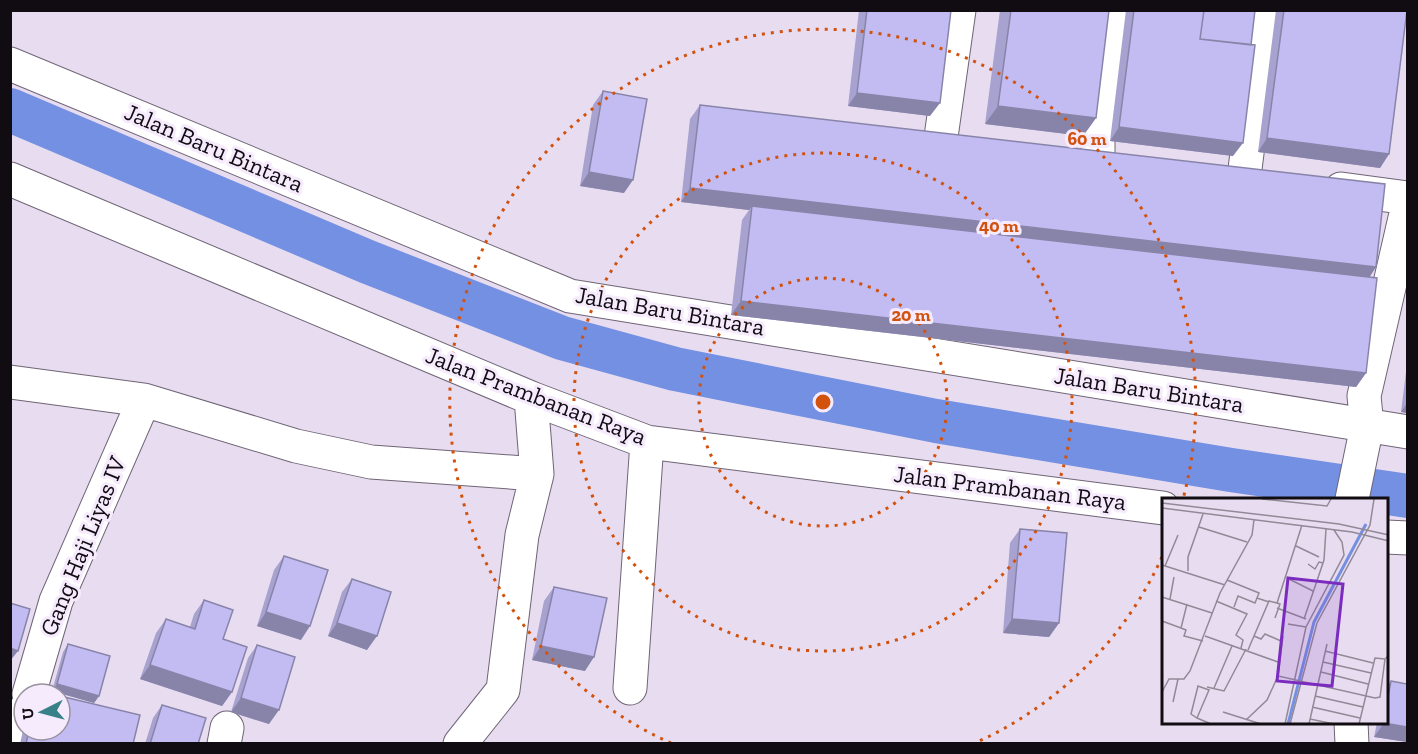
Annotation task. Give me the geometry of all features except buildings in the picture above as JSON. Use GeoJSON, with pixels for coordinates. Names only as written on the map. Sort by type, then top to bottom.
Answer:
{"type":"FeatureCollection","features":[{"type":"Feature","properties":{"kind":"street"},"geometry":{"type":"LineString","coordinates":[[939,144],[960,10]]}},
{"type":"Feature","properties":{"kind":"street"},"geometry":{"type":"LineString","coordinates":[[1098,159],[1098,130],[1112,10]]}},
{"type":"Feature","properties":{"kind":"street"},"geometry":{"type":"LineString","coordinates":[[1244,177],[1265,10]]}},
{"type":"Feature","properties":{"kind":"street","name":"Jalan Baru Bintara"},"geometry":{"type":"LineString","coordinates":[[10,64],[570,296],[1407,432]]}},
{"type":"Feature","properties":{"kind":"street"},"geometry":{"type":"LineString","coordinates":[[906,141],[974,148]]}},
{"type":"Feature","properties":{"kind":"street"},"geometry":{"type":"LineString","coordinates":[[1064,156],[1132,164]]}},
{"type":"Feature","properties":{"kind":"street"},"geometry":{"type":"LineString","coordinates":[[1210,173],[1279,181]]}},
{"type":"Feature","properties":{"kind":"street","name":"Jalan Prambanan Raya"},"geometry":{"type":"LineString","coordinates":[[10,179],[531,398],[647,442],[1162,508]]}},
{"type":"Feature","properties":{"kind":"street"},"geometry":{"type":"LineString","coordinates":[[1314,186],[1407,198]]}},
{"type":"Feature","properties":{"kind":"street"},"geometry":{"type":"LineString","coordinates":[[1352,498],[1367,426],[1364,396],[1407,205]]}},
{"type":"Feature","properties":{"kind":"street"},"geometry":{"type":"LineString","coordinates":[[10,382],[144,400],[296,446],[371,462],[537,474]]}},
{"type":"Feature","properties":{"kind":"street"},"geometry":{"type":"LineString","coordinates":[[460,744],[503,690],[522,535],[537,474],[531,398]]}},
{"type":"Feature","properties":{"kind":"street","name":"Gang Haji Liyas IV"},"geometry":{"type":"LineString","coordinates":[[32,682],[56,601],[144,400]]}},
{"type":"Feature","properties":{"kind":"street"},"geometry":{"type":"LineString","coordinates":[[630,688],[647,442]]}},
{"type":"Feature","properties":{"kind":"street"},"geometry":{"type":"LineString","coordinates":[[1388,537],[1407,538]]}},
{"type":"Feature","properties":{"kind":"street"},"geometry":{"type":"LineString","coordinates":[[1351,724],[1352,744]]}},
{"type":"Feature","properties":{"kind":"waterway"},"geometry":{"type":"LineString","coordinates":[[10,110],[368,262],[562,338],[675,369],[936,421],[1231,470],[1408,496]]}}]}
